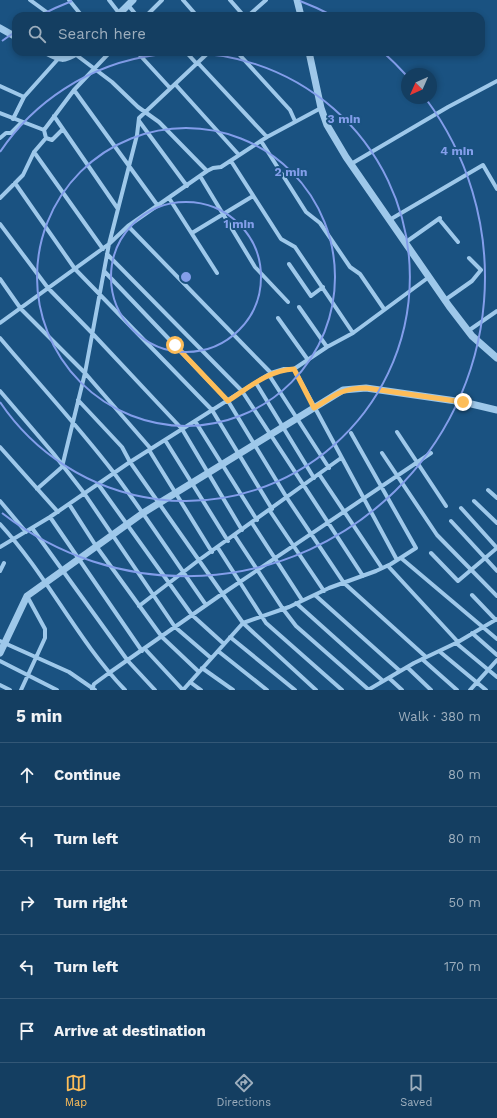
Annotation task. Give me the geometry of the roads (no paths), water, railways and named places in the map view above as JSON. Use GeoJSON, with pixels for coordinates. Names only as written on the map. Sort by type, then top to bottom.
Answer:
{"type":"FeatureCollection","features":[{"type":"Feature","properties":{"kind":"street"},"geometry":{"type":"LineString","coordinates":[[30,0],[46,12]]}},
{"type":"Feature","properties":{"kind":"street"},"geometry":{"type":"LineString","coordinates":[[69,0],[79,12]]}},
{"type":"Feature","properties":{"kind":"street"},"geometry":{"type":"LineString","coordinates":[[108,0],[116,12]]}},
{"type":"Feature","properties":{"kind":"street"},"geometry":{"type":"LineString","coordinates":[[121,12],[134,0]]}},
{"type":"Feature","properties":{"kind":"street"},"geometry":{"type":"LineString","coordinates":[[153,12],[162,0]]}},
{"type":"Feature","properties":{"kind":"street"},"geometry":{"type":"LineString","coordinates":[[183,0],[194,12]]}},
{"type":"Feature","properties":{"kind":"street"},"geometry":{"type":"LineString","coordinates":[[230,0],[240,12]]}},
{"type":"Feature","properties":{"kind":"street"},"geometry":{"type":"LineString","coordinates":[[252,12],[266,0]]}},
{"type":"Feature","properties":{"kind":"street"},"geometry":{"type":"LineString","coordinates":[[298,0],[300,12]]}},
{"type":"Feature","properties":{"kind":"street"},"geometry":{"type":"LineString","coordinates":[[128,6],[133,12]]}},
{"type":"Feature","properties":{"kind":"street"},"geometry":{"type":"LineString","coordinates":[[0,28],[12,34]]}},
{"type":"Feature","properties":{"kind":"street"},"geometry":{"type":"LineString","coordinates":[[54,56],[66,59],[71,56]]}},
{"type":"Feature","properties":{"kind":"street"},"geometry":{"type":"LineString","coordinates":[[79,56],[112,82],[138,107],[159,122],[207,171]]}},
{"type":"Feature","properties":{"kind":"street"},"geometry":{"type":"LineString","coordinates":[[46,138],[44,130],[54,116],[74,90],[106,56]]}},
{"type":"Feature","properties":{"kind":"street"},"geometry":{"type":"LineString","coordinates":[[141,56],[170,88]]}},
{"type":"Feature","properties":{"kind":"street"},"geometry":{"type":"LineString","coordinates":[[190,56],[267,137]]}},
{"type":"Feature","properties":{"kind":"street"},"geometry":{"type":"LineString","coordinates":[[37,489],[62,467],[85,373],[109,244],[129,167],[139,118],[205,56]]}},
{"type":"Feature","properties":{"kind":"street"},"geometry":{"type":"LineString","coordinates":[[241,56],[290,110],[295,120]]}},
{"type":"Feature","properties":{"kind":"street"},"geometry":{"type":"LineString","coordinates":[[310,56],[321,108],[327,125],[351,164],[391,219],[445,300],[468,331],[497,358]]}},
{"type":"Feature","properties":{"kind":"street"},"geometry":{"type":"LineString","coordinates":[[13,119],[24,97],[58,58]]}},
{"type":"Feature","properties":{"kind":"street"},"geometry":{"type":"LineString","coordinates":[[351,164],[448,107],[497,81]]}},
{"type":"Feature","properties":{"kind":"street"},"geometry":{"type":"LineString","coordinates":[[175,84],[239,155]]}},
{"type":"Feature","properties":{"kind":"street"},"geometry":{"type":"LineString","coordinates":[[0,86],[24,97]]}},
{"type":"Feature","properties":{"kind":"street"},"geometry":{"type":"LineString","coordinates":[[74,90],[158,206]]}},
{"type":"Feature","properties":{"kind":"street"},"geometry":{"type":"LineString","coordinates":[[0,323],[109,244],[128,226],[207,171],[213,168],[221,167],[295,120],[321,108]]}},
{"type":"Feature","properties":{"kind":"street"},"geometry":{"type":"LineString","coordinates":[[0,114],[44,130]]}},
{"type":"Feature","properties":{"kind":"street"},"geometry":{"type":"LineString","coordinates":[[54,116],[62,130],[118,209]]}},
{"type":"Feature","properties":{"kind":"street"},"geometry":{"type":"LineString","coordinates":[[138,121],[187,186]]}},
{"type":"Feature","properties":{"kind":"street"},"geometry":{"type":"LineString","coordinates":[[0,138],[6,133],[11,133],[22,122]]}},
{"type":"Feature","properties":{"kind":"street"},"geometry":{"type":"LineString","coordinates":[[46,138],[52,140],[62,130]]}},
{"type":"Feature","properties":{"kind":"street"},"geometry":{"type":"LineString","coordinates":[[1,196],[23,175],[34,152],[46,138]]}},
{"type":"Feature","properties":{"kind":"street"},"geometry":{"type":"LineString","coordinates":[[261,141],[306,212],[320,223],[350,267],[360,274],[384,310]]}},
{"type":"Feature","properties":{"kind":"street"},"geometry":{"type":"LineString","coordinates":[[34,152],[103,248]]}},
{"type":"Feature","properties":{"kind":"street"},"geometry":{"type":"LineString","coordinates":[[231,160],[280,239],[295,247],[354,333]]}},
{"type":"Feature","properties":{"kind":"street"},"geometry":{"type":"LineString","coordinates":[[391,219],[483,165],[497,189]]}},
{"type":"Feature","properties":{"kind":"street"},"geometry":{"type":"LineString","coordinates":[[200,176],[255,267],[288,302]]}},
{"type":"Feature","properties":{"kind":"street"},"geometry":{"type":"LineString","coordinates":[[15,183],[75,269],[100,293],[212,410],[293,546],[324,591]]}},
{"type":"Feature","properties":{"kind":"street"},"geometry":{"type":"LineString","coordinates":[[192,233],[253,196]]}},
{"type":"Feature","properties":{"kind":"street"},"geometry":{"type":"LineString","coordinates":[[169,198],[218,273]]}},
{"type":"Feature","properties":{"kind":"street"},"geometry":{"type":"LineString","coordinates":[[406,242],[439,218],[458,242]]}},
{"type":"Feature","properties":{"kind":"street"},"geometry":{"type":"LineString","coordinates":[[0,224],[48,288],[182,429],[242,530]]}},
{"type":"Feature","properties":{"kind":"street"},"geometry":{"type":"LineString","coordinates":[[128,226],[270,374],[329,468]]}},
{"type":"Feature","properties":{"kind":"street"},"geometry":{"type":"LineString","coordinates":[[107,254],[242,391],[362,576]]}},
{"type":"Feature","properties":{"kind":"street"},"geometry":{"type":"LineString","coordinates":[[445,300],[472,281],[481,270],[469,258]]}},
{"type":"Feature","properties":{"kind":"street"},"geometry":{"type":"LineString","coordinates":[[290,264],[311,296],[323,287]]}},
{"type":"Feature","properties":{"kind":"street"},"geometry":{"type":"LineString","coordinates":[[104,271],[228,401],[287,498],[344,583],[457,690]]}},
{"type":"Feature","properties":{"kind":"street"},"geometry":{"type":"LineString","coordinates":[[0,547],[58,512],[130,462],[270,374],[284,369],[294,369],[327,347],[354,333],[429,276]]}},
{"type":"Feature","properties":{"kind":"street"},"geometry":{"type":"LineString","coordinates":[[0,280],[20,308],[85,373],[150,449],[175,493],[212,552]]}},
{"type":"Feature","properties":{"kind":"street"},"geometry":{"type":"LineString","coordinates":[[299,307],[327,347]]}},
{"type":"Feature","properties":{"kind":"street"},"geometry":{"type":"LineString","coordinates":[[468,331],[497,311]]}},
{"type":"Feature","properties":{"kind":"street"},"geometry":{"type":"LineString","coordinates":[[278,318],[308,360]]}},
{"type":"Feature","properties":{"kind":"street"},"geometry":{"type":"LineString","coordinates":[[0,338],[43,389],[73,420],[114,473],[143,512],[206,605]]}},
{"type":"Feature","properties":{"kind":"street"},"geometry":{"type":"LineString","coordinates":[[294,369],[363,499],[399,559],[497,639]]}},
{"type":"Feature","properties":{"kind":"street"},"geometry":{"type":"LineString","coordinates":[[256,383],[314,478]]}},
{"type":"Feature","properties":{"kind":"street"},"geometry":{"type":"LineString","coordinates":[[0,653],[2,642],[27,596],[143,512],[343,390],[359,388],[463,402],[497,410]]}},
{"type":"Feature","properties":{"kind":"street"},"geometry":{"type":"LineString","coordinates":[[0,391],[53,453],[62,467],[84,493],[111,535],[175,627],[211,658]]}},
{"type":"Feature","properties":{"kind":"street"},"geometry":{"type":"LineString","coordinates":[[78,400],[122,447],[130,462],[243,623],[316,690]]}},
{"type":"Feature","properties":{"kind":"street"},"geometry":{"type":"LineString","coordinates":[[196,421],[257,520]]}},
{"type":"Feature","properties":{"kind":"street"},"geometry":{"type":"LineString","coordinates":[[397,432],[446,506]]}},
{"type":"Feature","properties":{"kind":"street"},"geometry":{"type":"LineString","coordinates":[[50,517],[144,650],[183,690],[243,623],[283,609],[388,566],[416,548],[351,433]]}},
{"type":"Feature","properties":{"kind":"street"},"geometry":{"type":"LineString","coordinates":[[164,440],[228,541]]}},
{"type":"Feature","properties":{"kind":"street"},"geometry":{"type":"LineString","coordinates":[[0,447],[58,512]]}},
{"type":"Feature","properties":{"kind":"street"},"geometry":{"type":"LineString","coordinates":[[382,453],[437,535],[497,596]]}},
{"type":"Feature","properties":{"kind":"street"},"geometry":{"type":"LineString","coordinates":[[2,642],[69,672],[93,689],[94,684],[240,581],[431,453]]}},
{"type":"Feature","properties":{"kind":"street"},"geometry":{"type":"LineString","coordinates":[[139,606],[199,560],[252,524],[341,458]]}},
{"type":"Feature","properties":{"kind":"street"},"geometry":{"type":"LineString","coordinates":[[320,474],[382,568]]}},
{"type":"Feature","properties":{"kind":"street"},"geometry":{"type":"LineString","coordinates":[[98,484],[168,584],[192,615],[224,644]]}},
{"type":"Feature","properties":{"kind":"street"},"geometry":{"type":"LineString","coordinates":[[488,490],[497,498]]}},
{"type":"Feature","properties":{"kind":"street"},"geometry":{"type":"LineString","coordinates":[[0,501],[26,532]]}},
{"type":"Feature","properties":{"kind":"street"},"geometry":{"type":"LineString","coordinates":[[474,501],[497,523]]}},
{"type":"Feature","properties":{"kind":"street"},"geometry":{"type":"LineString","coordinates":[[69,504],[96,546],[162,637],[199,672]]}},
{"type":"Feature","properties":{"kind":"street"},"geometry":{"type":"LineString","coordinates":[[431,553],[458,581],[497,548],[461,508]]}},
{"type":"Feature","properties":{"kind":"street"},"geometry":{"type":"LineString","coordinates":[[451,521],[497,571]]}},
{"type":"Feature","properties":{"kind":"street"},"geometry":{"type":"LineString","coordinates":[[0,524],[14,539],[46,582],[109,673],[125,690]]}},
{"type":"Feature","properties":{"kind":"street"},"geometry":{"type":"LineString","coordinates":[[252,524],[302,600]]}},
{"type":"Feature","properties":{"kind":"street"},"geometry":{"type":"LineString","coordinates":[[32,528],[128,661],[155,690]]}},
{"type":"Feature","properties":{"kind":"street"},"geometry":{"type":"LineString","coordinates":[[235,536],[283,609],[296,626],[371,689],[407,667],[457,642],[496,620],[472,595]]}},
{"type":"Feature","properties":{"kind":"street"},"geometry":{"type":"LineString","coordinates":[[218,548],[266,623],[342,690]]}},
{"type":"Feature","properties":{"kind":"street"},"geometry":{"type":"LineString","coordinates":[[0,571],[4,563]]}},
{"type":"Feature","properties":{"kind":"street"},"geometry":{"type":"LineString","coordinates":[[388,566],[457,642],[497,677]]}},
{"type":"Feature","properties":{"kind":"street"},"geometry":{"type":"LineString","coordinates":[[315,595],[400,671]]}},
{"type":"Feature","properties":{"kind":"street"},"geometry":{"type":"LineString","coordinates":[[21,690],[45,638],[45,629],[27,596]]}},
{"type":"Feature","properties":{"kind":"street"},"geometry":{"type":"LineString","coordinates":[[296,603],[384,681]]}},
{"type":"Feature","properties":{"kind":"street"},"geometry":{"type":"LineString","coordinates":[[472,634],[497,655]]}},
{"type":"Feature","properties":{"kind":"street"},"geometry":{"type":"LineString","coordinates":[[230,637],[295,690]]}},
{"type":"Feature","properties":{"kind":"street"},"geometry":{"type":"LineString","coordinates":[[218,651],[267,690]]}},
{"type":"Feature","properties":{"kind":"street"},"geometry":{"type":"LineString","coordinates":[[439,651],[486,690]]}},
{"type":"Feature","properties":{"kind":"street"},"geometry":{"type":"LineString","coordinates":[[470,690],[497,660]]}},
{"type":"Feature","properties":{"kind":"street"},"geometry":{"type":"LineString","coordinates":[[0,661],[57,690]]}},
{"type":"Feature","properties":{"kind":"street"},"geometry":{"type":"LineString","coordinates":[[407,667],[431,690]]}},
{"type":"Feature","properties":{"kind":"street"},"geometry":{"type":"LineString","coordinates":[[202,668],[233,690]]}},
{"type":"Feature","properties":{"kind":"street"},"geometry":{"type":"LineString","coordinates":[[389,678],[402,690]]}},
{"type":"Feature","properties":{"kind":"street"},"geometry":{"type":"LineString","coordinates":[[190,682],[201,690]]}},
{"type":"Feature","properties":{"kind":"street"},"geometry":{"type":"LineString","coordinates":[[0,685],[10,690]]}}]}
